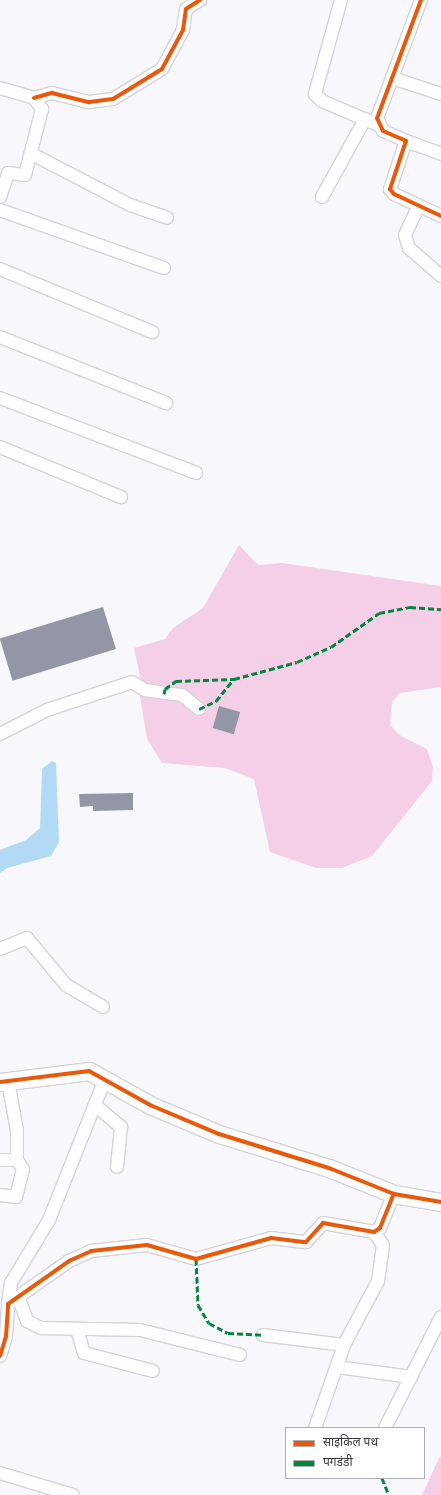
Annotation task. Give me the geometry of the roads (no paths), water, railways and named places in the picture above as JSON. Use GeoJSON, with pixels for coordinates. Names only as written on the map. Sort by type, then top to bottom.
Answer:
{"type":"FeatureCollection","features":[{"type":"Feature","properties":{"kind":"street"},"geometry":{"type":"LineString","coordinates":[[0,88],[34,98],[52,93],[89,102],[113,99],[162,69],[183,30],[186,9],[200,0]]}},
{"type":"Feature","properties":{"kind":"street"},"geometry":{"type":"LineString","coordinates":[[341,0],[316,94],[322,101],[378,125],[383,131],[441,154]]}},
{"type":"Feature","properties":{"kind":"street"},"geometry":{"type":"LineString","coordinates":[[378,125],[377,118],[421,0]]}},
{"type":"Feature","properties":{"kind":"street"},"geometry":{"type":"LineString","coordinates":[[392,78],[441,94]]}},
{"type":"Feature","properties":{"kind":"street"},"geometry":{"type":"LineString","coordinates":[[0,197],[8,173],[25,175],[32,154],[42,109],[34,98]]}},
{"type":"Feature","properties":{"kind":"street"},"geometry":{"type":"LineString","coordinates":[[322,197],[365,119]]}},
{"type":"Feature","properties":{"kind":"street"},"geometry":{"type":"LineString","coordinates":[[406,141],[390,189],[418,207],[441,216]]}},
{"type":"Feature","properties":{"kind":"street"},"geometry":{"type":"LineString","coordinates":[[32,154],[116,198],[167,218]]}},
{"type":"Feature","properties":{"kind":"street"},"geometry":{"type":"LineString","coordinates":[[418,207],[405,235],[408,248],[441,276]]}},
{"type":"Feature","properties":{"kind":"street"},"geometry":{"type":"LineString","coordinates":[[0,210],[164,268]]}},
{"type":"Feature","properties":{"kind":"street"},"geometry":{"type":"LineString","coordinates":[[0,269],[152,332]]}},
{"type":"Feature","properties":{"kind":"street"},"geometry":{"type":"LineString","coordinates":[[0,337],[166,403]]}},
{"type":"Feature","properties":{"kind":"street"},"geometry":{"type":"LineString","coordinates":[[0,398],[196,473]]}},
{"type":"Feature","properties":{"kind":"street"},"geometry":{"type":"LineString","coordinates":[[0,447],[121,497]]}},
{"type":"Feature","properties":{"kind":"street"},"geometry":{"type":"LineString","coordinates":[[0,734],[47,710],[132,682],[145,690],[182,694],[199,709]]}},
{"type":"Feature","properties":{"kind":"street"},"geometry":{"type":"LineString","coordinates":[[0,949],[27,938],[66,985],[103,1007]]}},
{"type":"Feature","properties":{"kind":"street"},"geometry":{"type":"LineString","coordinates":[[0,1195],[16,1197],[23,1169],[17,1160],[17,1131],[4,1081],[89,1071],[104,1082],[219,1134],[329,1168],[394,1194],[441,1202]]}},
{"type":"Feature","properties":{"kind":"street"},"geometry":{"type":"LineString","coordinates":[[0,1356],[6,1336],[11,1283],[49,1220],[96,1106],[104,1082]]}},
{"type":"Feature","properties":{"kind":"street"},"geometry":{"type":"LineString","coordinates":[[96,1106],[122,1127],[117,1167]]}},
{"type":"Feature","properties":{"kind":"street"},"geometry":{"type":"LineString","coordinates":[[0,1160],[17,1160]]}},
{"type":"Feature","properties":{"kind":"street"},"geometry":{"type":"LineString","coordinates":[[8,1304],[69,1261],[91,1251],[147,1245],[196,1259],[271,1238],[306,1242],[323,1223],[374,1232],[380,1228],[394,1194]]}},
{"type":"Feature","properties":{"kind":"street"},"geometry":{"type":"LineString","coordinates":[[315,1427],[344,1345],[378,1281],[383,1245],[374,1232]]}},
{"type":"Feature","properties":{"kind":"street"},"geometry":{"type":"LineString","coordinates":[[18,1297],[33,1326],[77,1329],[140,1330],[240,1355]]}},
{"type":"Feature","properties":{"kind":"street"},"geometry":{"type":"LineString","coordinates":[[386,1427],[441,1316]]}},
{"type":"Feature","properties":{"kind":"street"},"geometry":{"type":"LineString","coordinates":[[77,1329],[84,1353],[153,1371]]}},
{"type":"Feature","properties":{"kind":"street"},"geometry":{"type":"LineString","coordinates":[[263,1335],[344,1345]]}},
{"type":"Feature","properties":{"kind":"street"},"geometry":{"type":"LineString","coordinates":[[336,1367],[411,1377]]}},
{"type":"Feature","properties":{"kind":"street"},"geometry":{"type":"LineString","coordinates":[[0,1473],[73,1495]]}},
{"type":"Feature","properties":{"kind":"water"},"geometry":{"type":"Polygon","coordinates":[[[52,761],[56,763],[59,842],[51,856],[7,868],[0,873],[0,850],[26,840],[40,828],[42,769],[52,761]]]}}]}
